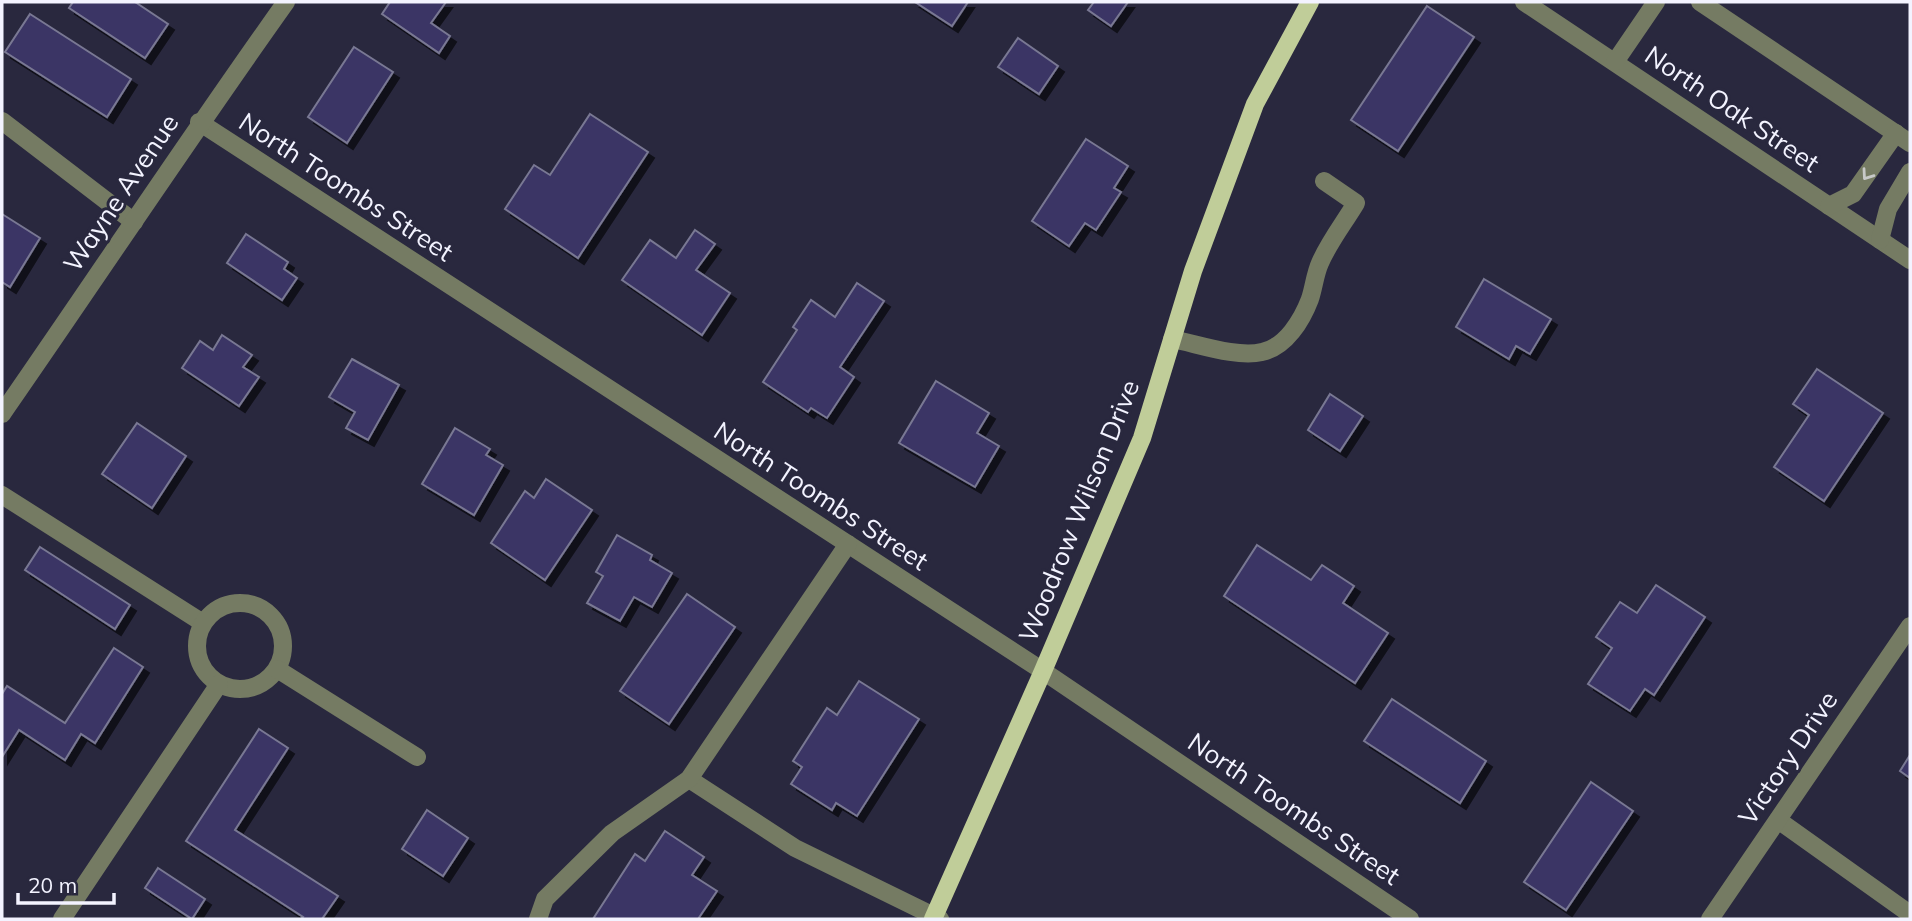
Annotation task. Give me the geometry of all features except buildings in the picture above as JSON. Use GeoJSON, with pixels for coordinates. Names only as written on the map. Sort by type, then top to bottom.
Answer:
{"type":"FeatureCollection","features":[{"type":"Feature","properties":{"kind":"main road","name":"Woodrow Wilson Drive"},"geometry":{"type":"LineString","coordinates":[[935,918],[1142,438],[1193,271],[1255,104],[1310,2]]}},
{"type":"Feature","properties":{"kind":"street","name":"Wayne Avenue"},"geometry":{"type":"LineString","coordinates":[[2,414],[200,122],[286,2]]}},
{"type":"Feature","properties":{"kind":"street","name":"North Oak Street"},"geometry":{"type":"LineString","coordinates":[[1524,2],[1910,260]]}},
{"type":"Feature","properties":{"kind":"street"},"geometry":{"type":"LineString","coordinates":[[1615,62],[1656,2]]}},
{"type":"Feature","properties":{"kind":"street"},"geometry":{"type":"LineString","coordinates":[[1700,2],[1903,138],[1853,194],[1829,206]]}},
{"type":"Feature","properties":{"kind":"street"},"geometry":{"type":"LineString","coordinates":[[2,121],[134,222]]}},
{"type":"Feature","properties":{"kind":"street","name":"North Toombs Street"},"geometry":{"type":"LineString","coordinates":[[200,122],[1043,671],[1410,919]]}},
{"type":"Feature","properties":{"kind":"street"},"geometry":{"type":"LineString","coordinates":[[1880,240],[1888,209],[1910,172]]}},
{"type":"Feature","properties":{"kind":"street"},"geometry":{"type":"LineString","coordinates":[[1172,339],[1245,354],[1263,352],[1275,347],[1290,335],[1301,320],[1310,298],[1318,265],[1356,203],[1324,181]]}},
{"type":"Feature","properties":{"kind":"street"},"geometry":{"type":"LineString","coordinates":[[2,495],[203,623]]}},
{"type":"Feature","properties":{"kind":"street"},"geometry":{"type":"LineString","coordinates":[[538,919],[545,899],[612,833],[689,779],[848,544]]}},
{"type":"Feature","properties":{"kind":"street"},"geometry":{"type":"LineString","coordinates":[[230,603],[247,603],[263,609],[275,621],[282,636],[282,653],[276,669],[265,681],[250,688],[234,689],[219,684],[205,673],[198,657],[197,639],[203,623],[215,611],[230,603]]}},
{"type":"Feature","properties":{"kind":"street","name":"Victory Drive"},"geometry":{"type":"LineString","coordinates":[[1710,919],[1910,626]]}},
{"type":"Feature","properties":{"kind":"street"},"geometry":{"type":"LineString","coordinates":[[276,669],[417,757]]}},
{"type":"Feature","properties":{"kind":"street"},"geometry":{"type":"LineString","coordinates":[[62,919],[219,684]]}},
{"type":"Feature","properties":{"kind":"street"},"geometry":{"type":"LineString","coordinates":[[689,779],[795,848],[935,918]]}},
{"type":"Feature","properties":{"kind":"street"},"geometry":{"type":"LineString","coordinates":[[1778,820],[1910,914]]}}]}
